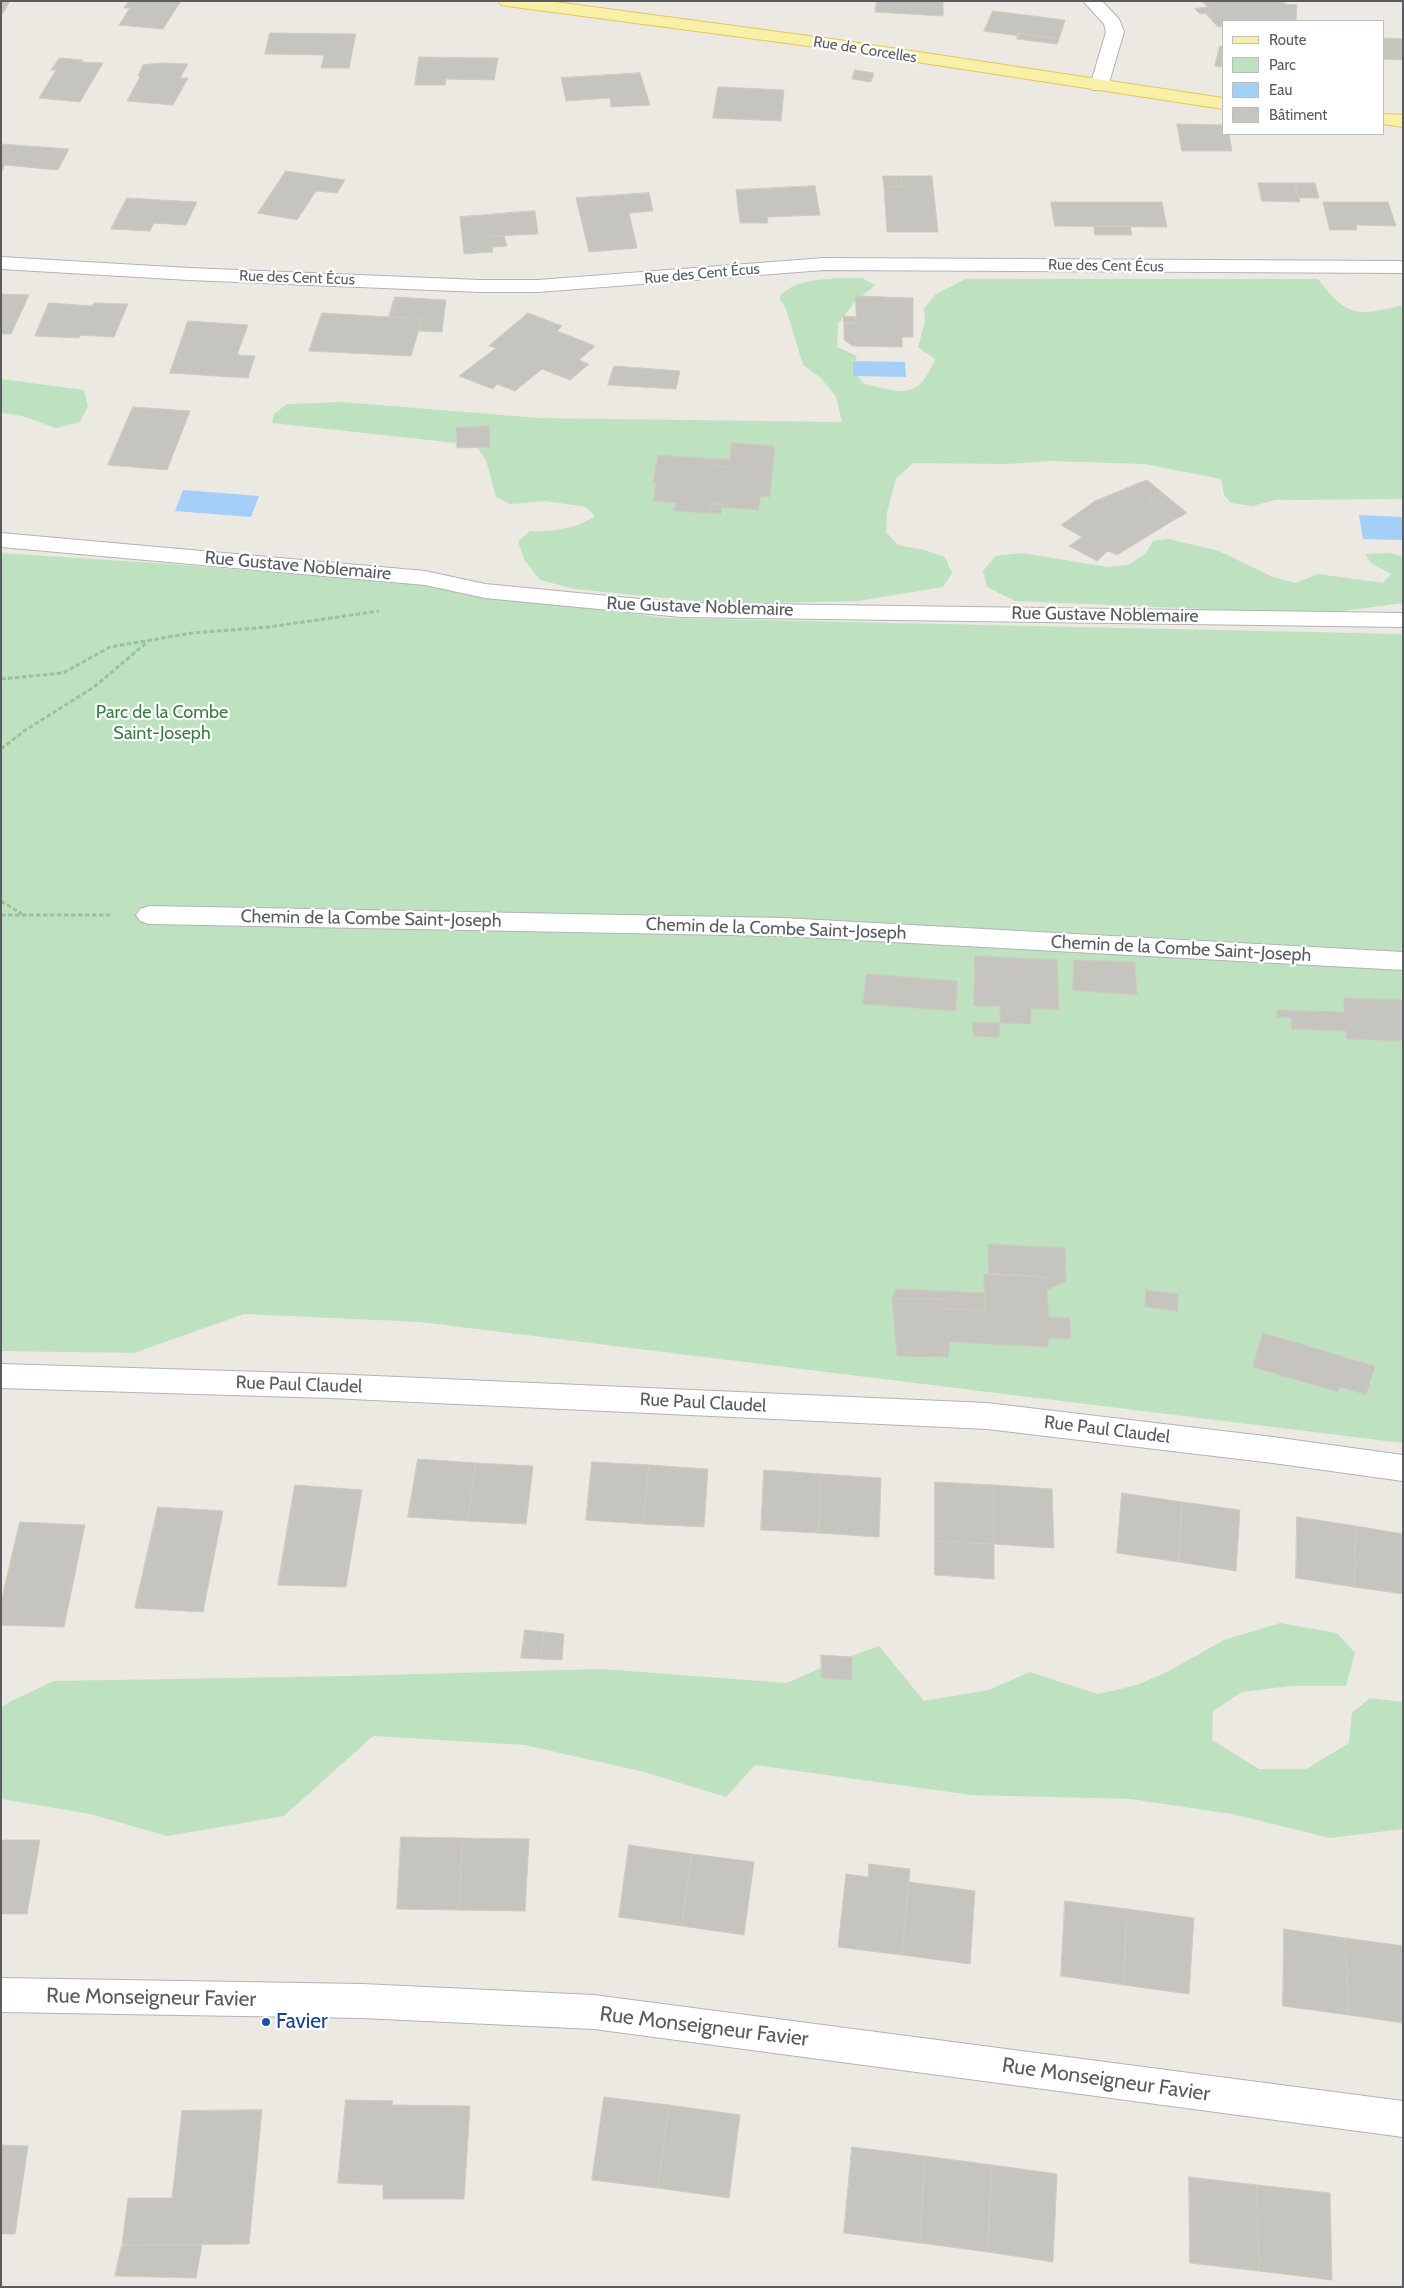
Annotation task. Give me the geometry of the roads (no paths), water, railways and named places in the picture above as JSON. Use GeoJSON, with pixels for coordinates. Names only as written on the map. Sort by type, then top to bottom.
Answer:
{"type":"FeatureCollection","features":[{"type":"Feature","properties":{"kind":"main road","name":"Rue de Corcelles"},"geometry":{"type":"LineString","coordinates":[[507,1],[839,45],[1222,104]]}},
{"type":"Feature","properties":{"kind":"main road"},"geometry":{"type":"LineString","coordinates":[[1384,119],[1403,121]]}},
{"type":"Feature","properties":{"kind":"street"},"geometry":{"type":"LineString","coordinates":[[1092,1],[1114,23],[1115,32],[1098,86]]}},
{"type":"Feature","properties":{"kind":"street","name":"Rue des Cent Écus"},"geometry":{"type":"LineString","coordinates":[[1,263],[188,274],[519,286],[610,282],[824,264],[1403,267]]}},
{"type":"Feature","properties":{"kind":"street","name":"Rue Gustave Noblemaire"},"geometry":{"type":"LineString","coordinates":[[1,540],[72,544],[425,578],[485,591],[681,610],[1403,620]]}},
{"type":"Feature","properties":{"kind":"street","name":"Chemin de la Combe Saint-Joseph"},"geometry":{"type":"LineString","coordinates":[[149,915],[782,927],[1403,961]]}},
{"type":"Feature","properties":{"kind":"street","name":"Rue Paul Claudel"},"geometry":{"type":"LineString","coordinates":[[1,1376],[252,1383],[987,1416],[1403,1468]]}},
{"type":"Feature","properties":{"kind":"street","name":"Rue Monseigneur Favier"},"geometry":{"type":"LineString","coordinates":[[1,1995],[362,2001],[594,2012],[1403,2120]]}},
{"type":"Feature","properties":{"kind":"water"},"geometry":{"type":"Polygon","coordinates":[[[853,361],[905,362],[906,377],[853,376],[853,361]]]}},
{"type":"Feature","properties":{"kind":"water"},"geometry":{"type":"Polygon","coordinates":[[[183,490],[259,496],[251,517],[175,511],[183,490]]]}},
{"type":"Feature","properties":{"kind":"water"},"geometry":{"type":"Polygon","coordinates":[[[1359,515],[1403,517],[1403,540],[1363,539],[1359,515]]]}},
{"type":"Feature","properties":{"kind":"place","name":"Favier"},"geometry":{"type":"Point","coordinates":[266,2022]}},
{"type":"Feature","properties":{"kind":"park label","name":"Parc de la Combe Saint-Joseph"},"geometry":{"type":"Point","coordinates":[162,723]}}]}
